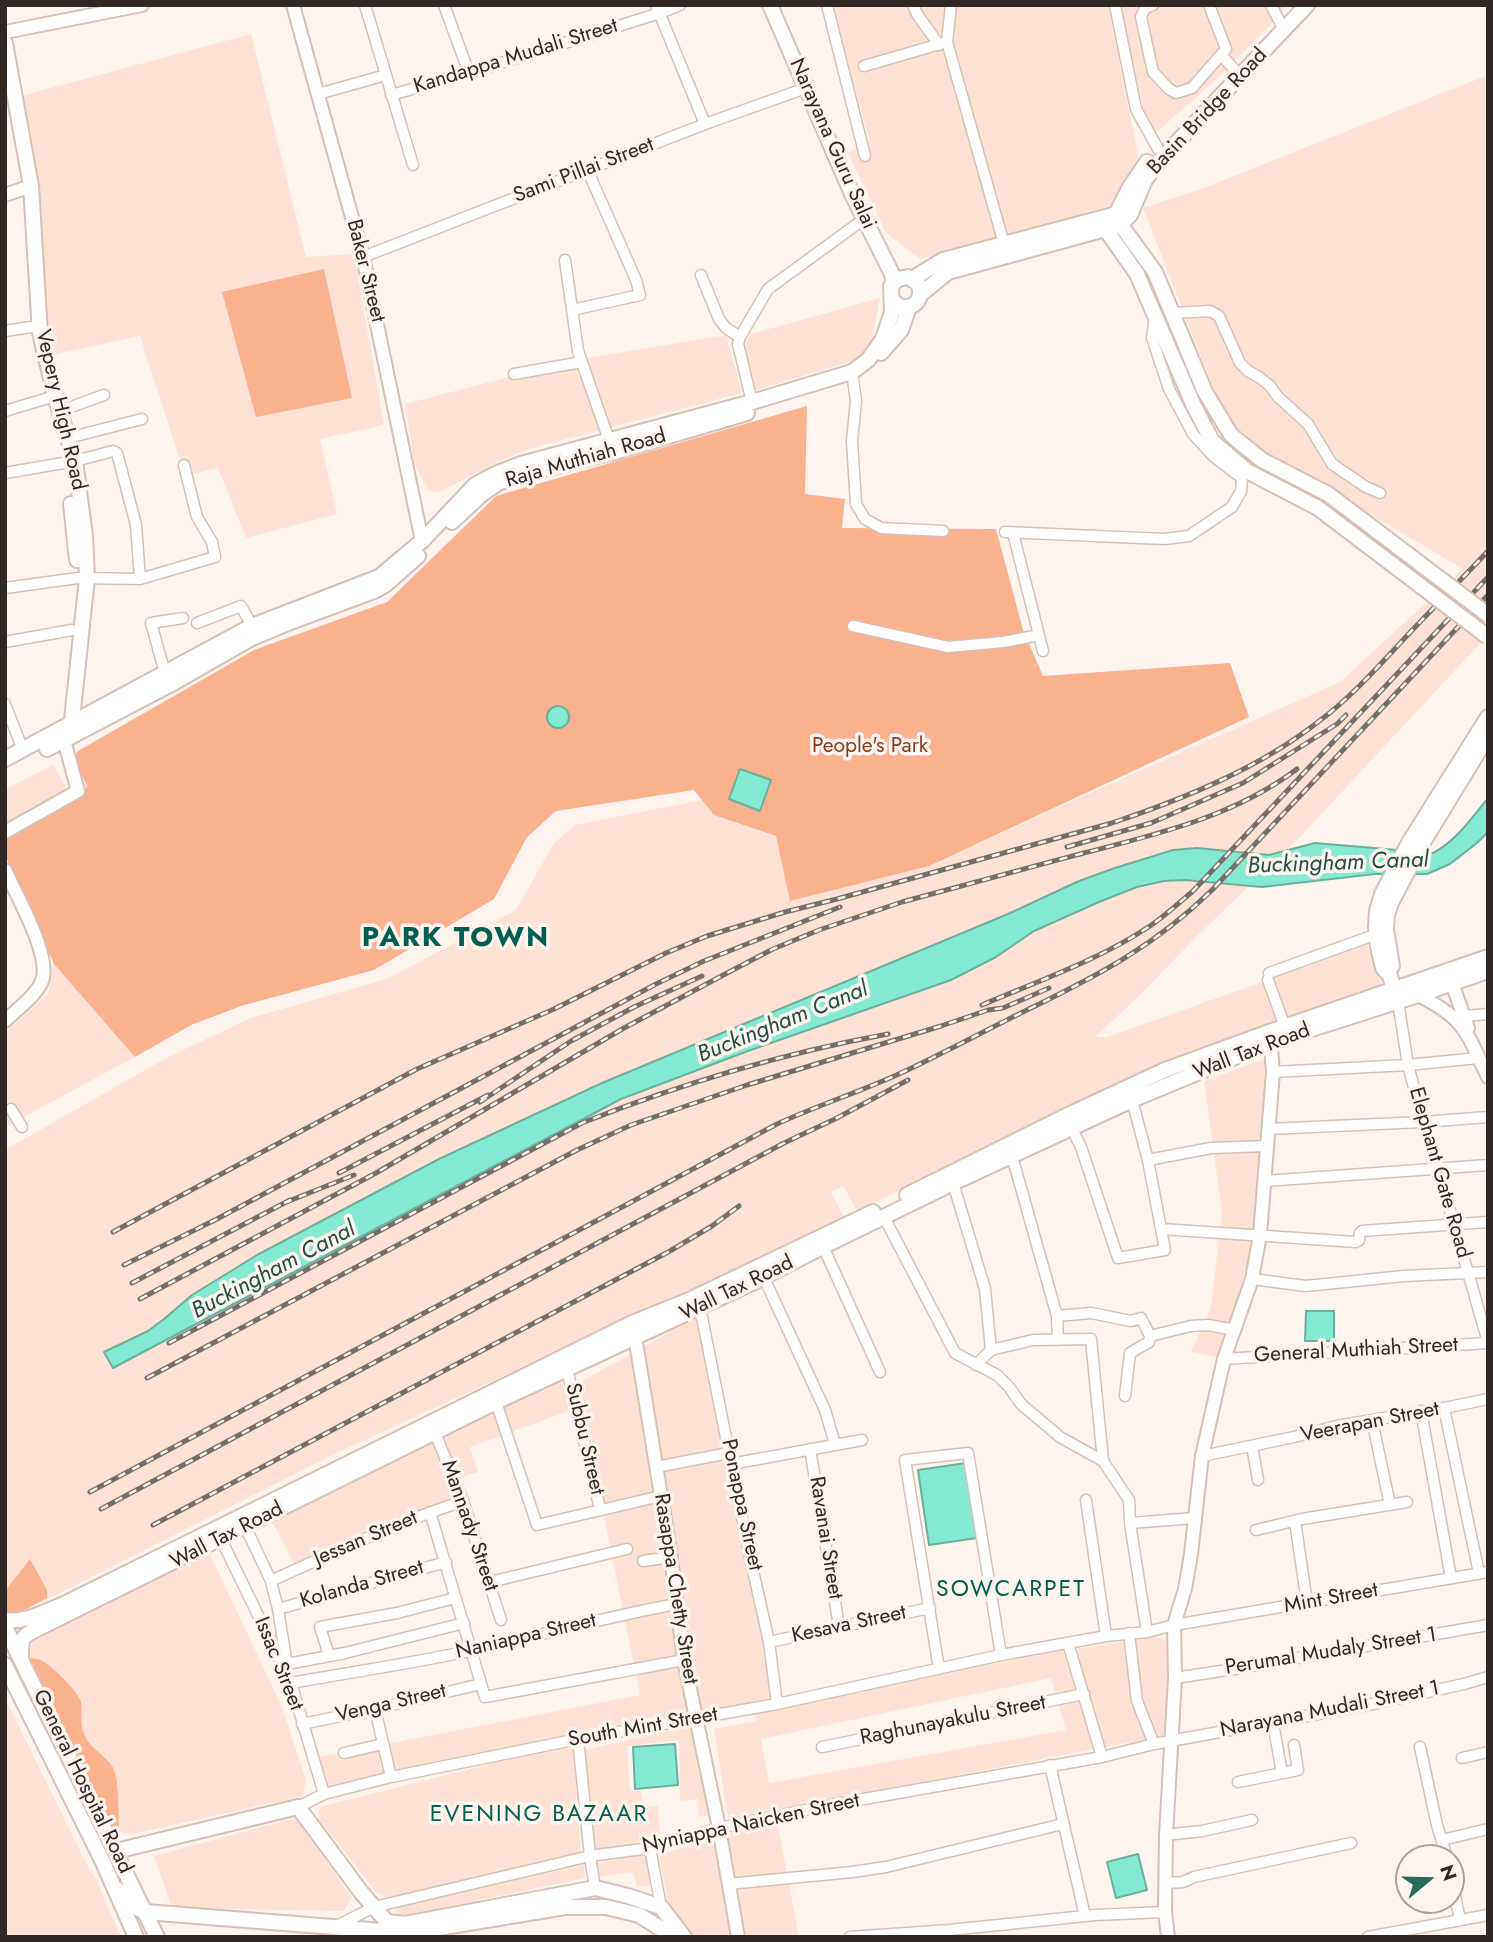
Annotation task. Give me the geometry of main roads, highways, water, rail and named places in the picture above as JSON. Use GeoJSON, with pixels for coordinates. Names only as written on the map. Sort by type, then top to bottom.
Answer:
{"type":"FeatureCollection","features":[{"type":"Feature","properties":{"kind":"main road","name":"Narayana Guru Salai"},"geometry":{"type":"LineString","coordinates":[[770,5],[894,282]]}},
{"type":"Feature","properties":{"kind":"main road"},"geometry":{"type":"LineString","coordinates":[[921,294],[918,283],[903,277],[894,282],[890,291],[893,302],[900,307],[909,307],[917,303],[921,294],[947,272],[1072,237],[1107,224],[1117,212],[1138,173],[1158,149],[1234,69],[1282,26],[1294,5]]}},
{"type":"Feature","properties":{"kind":"main road","name":"Basin Bridge Road"},"geometry":{"type":"LineString","coordinates":[[1107,224],[1130,215],[1145,180],[1164,156],[1282,26],[1307,5]]}},
{"type":"Feature","properties":{"kind":"main road","name":"Vepery High Road"},"geometry":{"type":"LineString","coordinates":[[5,43],[8,98],[27,187],[40,333],[54,402],[71,461]]}},
{"type":"Feature","properties":{"kind":"main road","name":"Vepery High Road"},"geometry":{"type":"LineString","coordinates":[[27,187],[31,327],[35,356],[68,438],[85,536],[68,732]]}},
{"type":"Feature","properties":{"kind":"main road"},"geometry":{"type":"LineString","coordinates":[[912,279],[943,260],[1004,244],[1107,224]]}},
{"type":"Feature","properties":{"kind":"main road"},"geometry":{"type":"LineString","coordinates":[[1107,224],[1120,250],[1137,274],[1212,440],[1247,471],[1318,508],[1488,637]]}},
{"type":"Feature","properties":{"kind":"main road"},"geometry":{"type":"LineString","coordinates":[[1107,224],[1155,272],[1205,392],[1231,435],[1262,460],[1328,494],[1488,615]]}},
{"type":"Feature","properties":{"kind":"main road","name":"Raja Muthiah Road"},"geometry":{"type":"LineString","coordinates":[[5,759],[175,682],[252,638],[374,592],[475,485],[493,474],[521,464],[612,446],[842,385],[868,360],[883,339],[893,302]]}},
{"type":"Feature","properties":{"kind":"main road","name":"Raja Muthiah Road"},"geometry":{"type":"LineString","coordinates":[[5,770],[164,673],[252,626],[382,581],[498,483],[752,402],[853,375],[873,363],[901,330],[909,307]]}},
{"type":"Feature","properties":{"kind":"main road","name":"Vepery High Road"},"geometry":{"type":"LineString","coordinates":[[68,732],[72,630],[82,578]]}},
{"type":"Feature","properties":{"kind":"main road"},"geometry":{"type":"LineString","coordinates":[[1394,989],[1383,968],[1377,934],[1377,911],[1488,717]]}},
{"type":"Feature","properties":{"kind":"main road"},"geometry":{"type":"LineString","coordinates":[[1415,844],[1488,736]]}},
{"type":"Feature","properties":{"kind":"main road"},"geometry":{"type":"LineString","coordinates":[[1391,887],[1386,922],[1394,989]]}},
{"type":"Feature","properties":{"kind":"main road","name":"Wall Tax Road"},"geometry":{"type":"LineString","coordinates":[[5,1620],[29,1618],[62,1605],[632,1323],[884,1217],[1270,1037],[1284,1027],[1488,957]]}},
{"type":"Feature","properties":{"kind":"main road","name":"Wall Tax Road"},"geometry":{"type":"LineString","coordinates":[[21,1658],[21,1640],[24,1635],[496,1402],[764,1278],[821,1242],[1070,1114],[1153,1076],[1270,1037],[1394,989],[1418,995],[1488,971]]}},
{"type":"Feature","properties":{"kind":"main road","name":"General Hospital Road"},"geometry":{"type":"LineString","coordinates":[[5,1627],[157,1937]]}},
{"type":"Feature","properties":{"kind":"main road","name":"General Hospital Road"},"geometry":{"type":"LineString","coordinates":[[5,1665],[115,1886],[136,1937]]}},
{"type":"Feature","properties":{"kind":"main road","name":"South Mint Street"},"geometry":{"type":"LineString","coordinates":[[116,1851],[298,1807],[387,1922],[405,1924],[517,1908]]}},
{"type":"Feature","properties":{"kind":"main road"},"geometry":{"type":"LineString","coordinates":[[115,1886],[132,1906],[146,1912],[408,1933],[595,1888],[661,1907],[684,1937]]}},
{"type":"Feature","properties":{"kind":"main road"},"geometry":{"type":"LineString","coordinates":[[517,1908],[606,1907],[639,1915],[663,1930],[668,1937]]}},
{"type":"Feature","properties":{"kind":"water"},"geometry":{"type":"Polygon","coordinates":[[[558,706],[566,709],[569,717],[566,725],[558,728],[550,725],[547,717],[550,709],[558,706]]]}},
{"type":"Feature","properties":{"kind":"water"},"geometry":{"type":"Polygon","coordinates":[[[740,769],[771,780],[760,811],[729,799],[740,769]]]}},
{"type":"Feature","properties":{"kind":"water","name":"Buckingham Canal"},"geometry":{"type":"Polygon","coordinates":[[[1488,798],[1488,832],[1450,864],[1427,874],[1375,874],[1262,887],[1185,880],[1164,881],[1137,887],[1099,902],[1034,931],[996,957],[951,980],[621,1099],[113,1368],[104,1352],[148,1331],[192,1295],[257,1255],[439,1159],[602,1083],[1008,914],[1079,881],[1173,850],[1197,848],[1269,855],[1315,843],[1433,853],[1456,836],[1488,798]]]}},
{"type":"Feature","properties":{"kind":"water"},"geometry":{"type":"Polygon","coordinates":[[[1306,1311],[1334,1311],[1334,1341],[1305,1341],[1306,1311]]]}},
{"type":"Feature","properties":{"kind":"water"},"geometry":{"type":"Polygon","coordinates":[[[966,1463],[977,1538],[929,1545],[918,1470],[966,1463]]]}},
{"type":"Feature","properties":{"kind":"water"},"geometry":{"type":"Polygon","coordinates":[[[675,1744],[678,1785],[635,1789],[633,1747],[675,1744]]]}},
{"type":"Feature","properties":{"kind":"water"},"geometry":{"type":"Polygon","coordinates":[[[1138,1854],[1147,1890],[1116,1898],[1107,1862],[1138,1854]]]}},
{"type":"Feature","properties":{"kind":"railway"},"geometry":{"type":"LineString","coordinates":[[113,1232],[417,1069],[554,1009],[666,953],[707,936],[785,912],[1112,823],[1219,781],[1295,739],[1341,703],[1488,551]]}},
{"type":"Feature","properties":{"kind":"railway"},"geometry":{"type":"LineString","coordinates":[[982,1005],[1110,949],[1150,926],[1172,909],[1193,891],[1488,577]]}},
{"type":"Feature","properties":{"kind":"railway"},"geometry":{"type":"LineString","coordinates":[[90,1492],[777,1124],[917,1065],[1079,984],[1148,943],[1212,890],[1488,595]]}},
{"type":"Feature","properties":{"kind":"railway"},"geometry":{"type":"LineString","coordinates":[[1067,847],[1151,823],[1243,783],[1337,724],[1346,715]]}},
{"type":"Feature","properties":{"kind":"railway"},"geometry":{"type":"LineString","coordinates":[[140,1299],[376,1173],[624,1028],[773,949],[819,930],[902,902],[1195,822],[1248,799],[1297,769]]}},
{"type":"Feature","properties":{"kind":"railway"},"geometry":{"type":"LineString","coordinates":[[124,1265],[217,1219],[656,984],[704,961],[840,907]]}},
{"type":"Feature","properties":{"kind":"railway"},"geometry":{"type":"LineString","coordinates":[[480,1102],[571,1041],[634,1007],[702,976]]}},
{"type":"Feature","properties":{"kind":"railway"},"geometry":{"type":"LineString","coordinates":[[147,1378],[577,1150],[631,1125],[747,1085],[988,1010],[1003,1008],[1049,988]]}},
{"type":"Feature","properties":{"kind":"railway"},"geometry":{"type":"LineString","coordinates":[[169,1343],[582,1123],[733,1071],[810,1050],[888,1034]]}},
{"type":"Feature","properties":{"kind":"railway"},"geometry":{"type":"LineString","coordinates":[[101,1509],[784,1143],[908,1080]]}},
{"type":"Feature","properties":{"kind":"railway"},"geometry":{"type":"LineString","coordinates":[[339,1173],[488,1095]]}},
{"type":"Feature","properties":{"kind":"railway"},"geometry":{"type":"LineString","coordinates":[[284,1203],[354,1175]]}},
{"type":"Feature","properties":{"kind":"railway"},"geometry":{"type":"LineString","coordinates":[[132,1283],[290,1200]]}},
{"type":"Feature","properties":{"kind":"railway"},"geometry":{"type":"LineString","coordinates":[[153,1525],[670,1251],[739,1206]]}},
{"type":"Feature","properties":{"kind":"district","name":"PARK TOWN"},"geometry":{"type":"Point","coordinates":[456,939]}},
{"type":"Feature","properties":{"kind":"district","name":"SOWCARPET"},"geometry":{"type":"Point","coordinates":[1011,1590]}},
{"type":"Feature","properties":{"kind":"district","name":"EVENING BAZAAR"},"geometry":{"type":"Point","coordinates":[539,1815]}},
{"type":"Feature","properties":{"kind":"park label","name":"People's Park"},"geometry":{"type":"Point","coordinates":[870,747]}}]}
